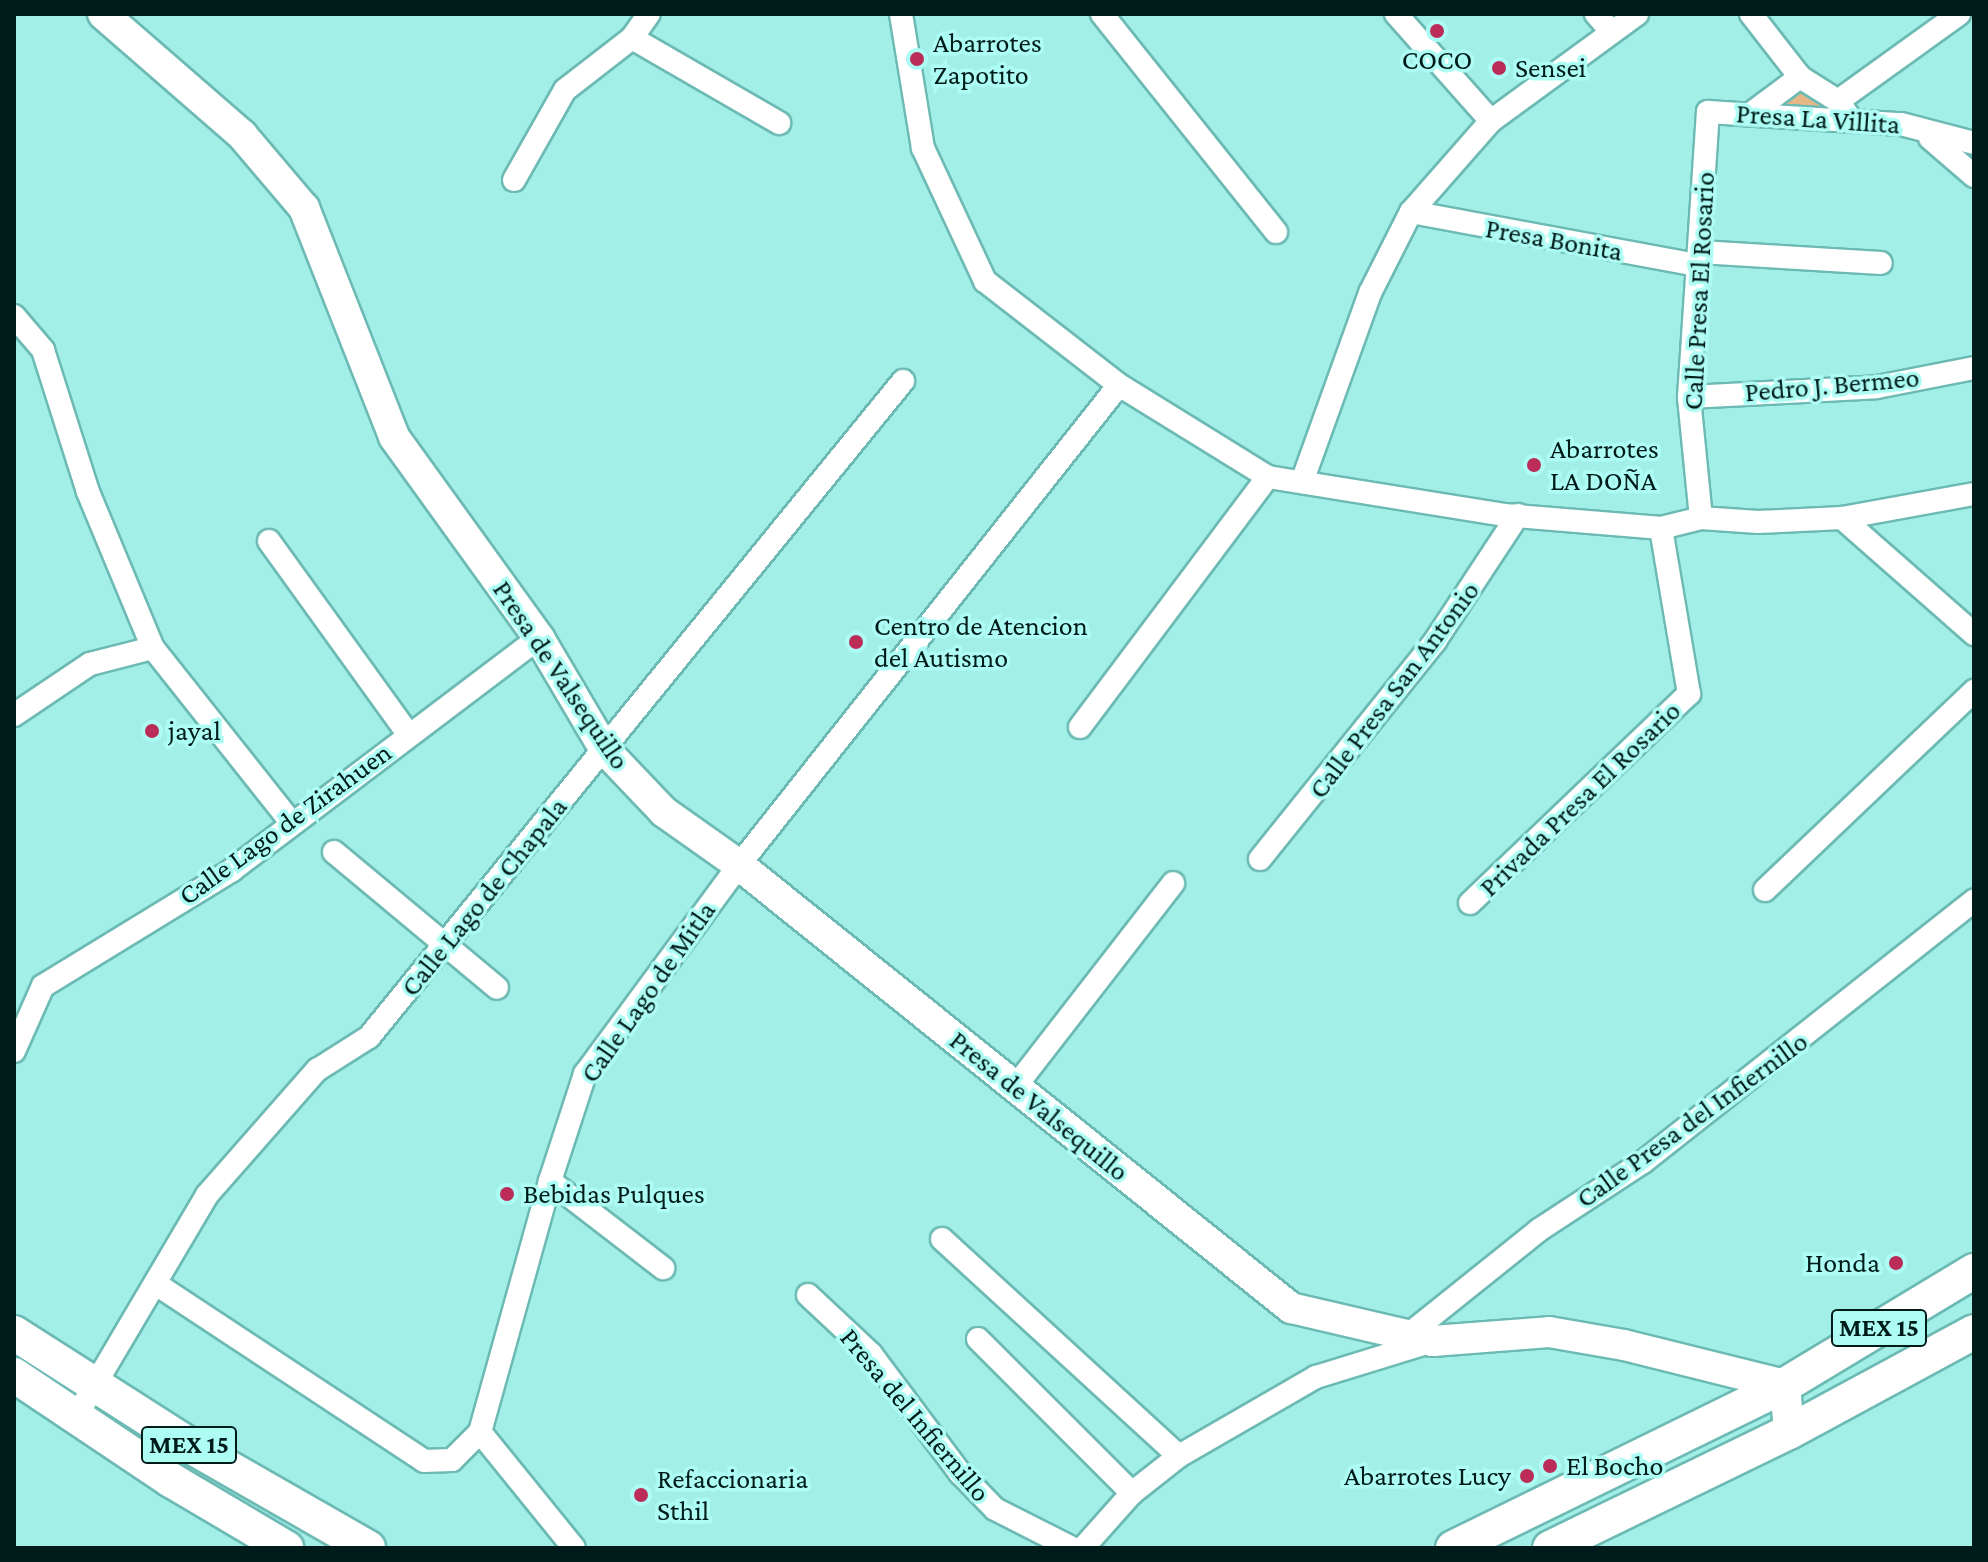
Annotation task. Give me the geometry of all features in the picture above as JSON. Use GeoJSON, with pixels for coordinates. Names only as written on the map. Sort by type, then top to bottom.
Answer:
{"type":"FeatureCollection","features":[{"type":"Feature","properties":{"kind":"main road","name":"MEX 15"},"geometry":{"type":"LineString","coordinates":[[1453,1548],[1785,1385],[1974,1271]]}},
{"type":"Feature","properties":{"kind":"main road","name":"MEX 15"},"geometry":{"type":"LineString","coordinates":[[1550,1548],[1789,1432],[1974,1332]]}},
{"type":"Feature","properties":{"kind":"main road","name":"MEX 15"},"geometry":{"type":"LineString","coordinates":[[14,1333],[368,1548]]}},
{"type":"Feature","properties":{"kind":"main road","name":"MEX 15"},"geometry":{"type":"LineString","coordinates":[[14,1375],[171,1480],[286,1548]]}},
{"type":"Feature","properties":{"kind":"street","name":"Presa de Valsequillo"},"geometry":{"type":"LineString","coordinates":[[103,14],[242,135],[304,208],[394,437],[539,638],[605,750],[664,812],[739,865],[1291,1308],[1420,1338],[1549,1332],[1785,1385]]}},
{"type":"Feature","properties":{"kind":"street"},"geometry":{"type":"LineString","coordinates":[[514,180],[565,90],[632,38],[649,14]]}},
{"type":"Feature","properties":{"kind":"street"},"geometry":{"type":"LineString","coordinates":[[901,14],[923,148],[985,281],[1119,385],[1268,477],[1518,515],[1661,528],[1701,518],[1758,522],[1842,518],[1974,494]]}},
{"type":"Feature","properties":{"kind":"street"},"geometry":{"type":"LineString","coordinates":[[1102,14],[1276,232]]}},
{"type":"Feature","properties":{"kind":"street"},"geometry":{"type":"LineString","coordinates":[[1396,14],[1491,121]]}},
{"type":"Feature","properties":{"kind":"street"},"geometry":{"type":"LineString","coordinates":[[1302,482],[1370,293],[1411,212],[1491,121],[1603,22],[1637,14]]}},
{"type":"Feature","properties":{"kind":"street"},"geometry":{"type":"LineString","coordinates":[[1751,14],[1800,77],[1838,101],[1852,121]]}},
{"type":"Feature","properties":{"kind":"street"},"geometry":{"type":"LineString","coordinates":[[1838,101],[1959,14]]}},
{"type":"Feature","properties":{"kind":"street"},"geometry":{"type":"LineString","coordinates":[[632,38],[779,123]]}},
{"type":"Feature","properties":{"kind":"street"},"geometry":{"type":"LineString","coordinates":[[1753,112],[1800,77]]}},
{"type":"Feature","properties":{"kind":"street","name":"Presa La Villita"},"geometry":{"type":"LineString","coordinates":[[1708,112],[1753,112],[1917,127],[1974,143]]}},
{"type":"Feature","properties":{"kind":"street","name":"Calle Presa El Rosario"},"geometry":{"type":"LineString","coordinates":[[1701,518],[1689,397],[1708,112]]}},
{"type":"Feature","properties":{"kind":"street"},"geometry":{"type":"LineString","coordinates":[[1917,127],[1974,176]]}},
{"type":"Feature","properties":{"kind":"street","name":"Presa Bonita"},"geometry":{"type":"LineString","coordinates":[[1411,212],[1699,259],[1881,263]]}},
{"type":"Feature","properties":{"kind":"street"},"geometry":{"type":"LineString","coordinates":[[14,316],[43,350],[88,492],[153,648],[291,822]]}},
{"type":"Feature","properties":{"kind":"street","name":"Pedro J. Bermeo"},"geometry":{"type":"LineString","coordinates":[[1689,397],[1877,387],[1974,368]]}},
{"type":"Feature","properties":{"kind":"street","name":"Calle Lago de Chapala"},"geometry":{"type":"LineString","coordinates":[[77,1415],[207,1195],[317,1070],[369,1037],[903,381]]}},
{"type":"Feature","properties":{"kind":"street","name":"Calle Lago de Mitla"},"geometry":{"type":"LineString","coordinates":[[156,1284],[424,1461],[452,1460],[480,1432],[550,1181],[585,1074],[739,865],[1119,385]]}},
{"type":"Feature","properties":{"kind":"street"},"geometry":{"type":"LineString","coordinates":[[1080,727],[1268,477]]}},
{"type":"Feature","properties":{"kind":"street","name":"Calle Presa San Antonio"},"geometry":{"type":"LineString","coordinates":[[1260,859],[1435,641],[1518,515]]}},
{"type":"Feature","properties":{"kind":"street"},"geometry":{"type":"LineString","coordinates":[[1842,518],[1974,634]]}},
{"type":"Feature","properties":{"kind":"street","name":"Privada Presa El Rosario"},"geometry":{"type":"LineString","coordinates":[[1470,903],[1689,694],[1661,528]]}},
{"type":"Feature","properties":{"kind":"street"},"geometry":{"type":"LineString","coordinates":[[269,541],[408,734]]}},
{"type":"Feature","properties":{"kind":"street","name":"Calle Lago de Zirahuen"},"geometry":{"type":"LineString","coordinates":[[14,1051],[43,986],[232,870],[291,822],[539,638]]}},
{"type":"Feature","properties":{"kind":"street"},"geometry":{"type":"LineString","coordinates":[[14,715],[90,664],[153,648]]}},
{"type":"Feature","properties":{"kind":"street"},"geometry":{"type":"LineString","coordinates":[[1765,890],[1974,691]]}},
{"type":"Feature","properties":{"kind":"street"},"geometry":{"type":"LineString","coordinates":[[334,852],[497,988]]}},
{"type":"Feature","properties":{"kind":"street"},"geometry":{"type":"LineString","coordinates":[[1015,1087],[1173,883]]}},
{"type":"Feature","properties":{"kind":"street","name":"Calle Presa del Infiernillo"},"geometry":{"type":"LineString","coordinates":[[1083,1548],[1132,1493],[1179,1456],[1316,1377],[1420,1338],[1539,1230],[1656,1153],[1974,901]]}},
{"type":"Feature","properties":{"kind":"street"},"geometry":{"type":"LineString","coordinates":[[550,1181],[663,1268]]}},
{"type":"Feature","properties":{"kind":"street"},"geometry":{"type":"LineString","coordinates":[[942,1239],[1179,1456]]}},
{"type":"Feature","properties":{"kind":"street","name":"Presa del Infiernillo"},"geometry":{"type":"LineString","coordinates":[[808,1295],[871,1354],[960,1473],[995,1509],[1072,1548]]}},
{"type":"Feature","properties":{"kind":"street"},"geometry":{"type":"LineString","coordinates":[[978,1339],[1132,1493]]}},
{"type":"Feature","properties":{"kind":"street"},"geometry":{"type":"LineString","coordinates":[[1785,1385],[1789,1432]]}},
{"type":"Feature","properties":{"kind":"street"},"geometry":{"type":"LineString","coordinates":[[480,1432],[574,1548]]}},
{"type":"Feature","properties":{"kind":"shaded area"},"geometry":{"type":"Polygon","coordinates":[[[1801,84],[1843,116],[1770,108],[1801,84]]]}},
{"type":"Feature","properties":{"kind":"place","name":"COCO"},"geometry":{"type":"Point","coordinates":[1437,31]}},
{"type":"Feature","properties":{"kind":"place","name":"Abarrotes Zapotito"},"geometry":{"type":"Point","coordinates":[917,59]}},
{"type":"Feature","properties":{"kind":"place","name":"Sensei"},"geometry":{"type":"Point","coordinates":[1499,68]}},
{"type":"Feature","properties":{"kind":"place","name":"Abarrotes LA DOÑA"},"geometry":{"type":"Point","coordinates":[1534,465]}},
{"type":"Feature","properties":{"kind":"place","name":"Centro de Atencion del Autismo"},"geometry":{"type":"Point","coordinates":[856,642]}},
{"type":"Feature","properties":{"kind":"place","name":"jayal"},"geometry":{"type":"Point","coordinates":[152,731]}},
{"type":"Feature","properties":{"kind":"place","name":"Bebidas Pulques"},"geometry":{"type":"Point","coordinates":[507,1194]}},
{"type":"Feature","properties":{"kind":"place","name":"Honda"},"geometry":{"type":"Point","coordinates":[1896,1263]}},
{"type":"Feature","properties":{"kind":"place","name":"El Bocho"},"geometry":{"type":"Point","coordinates":[1550,1466]}},
{"type":"Feature","properties":{"kind":"place","name":"Abarrotes Lucy"},"geometry":{"type":"Point","coordinates":[1527,1476]}},
{"type":"Feature","properties":{"kind":"place","name":"Refaccionaria Sthil"},"geometry":{"type":"Point","coordinates":[641,1495]}}]}
